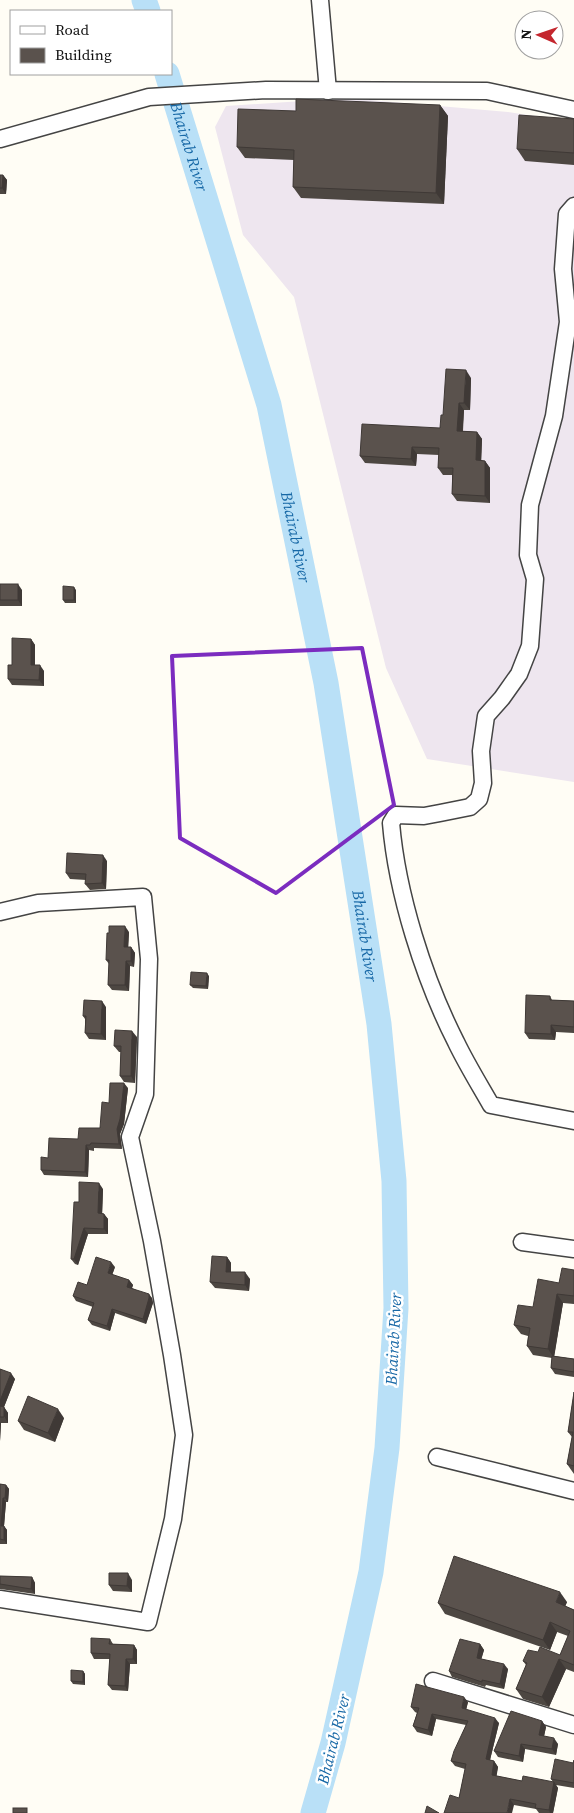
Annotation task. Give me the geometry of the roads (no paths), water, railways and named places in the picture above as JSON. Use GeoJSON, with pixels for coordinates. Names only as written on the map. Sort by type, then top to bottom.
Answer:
{"type":"FeatureCollection","features":[{"type":"Feature","properties":{"kind":"street"},"geometry":{"type":"LineString","coordinates":[[320,0],[328,91]]}},
{"type":"Feature","properties":{"kind":"street"},"geometry":{"type":"LineString","coordinates":[[0,140],[149,97],[266,90],[487,91],[574,110]]}},
{"type":"Feature","properties":{"kind":"street"},"geometry":{"type":"LineString","coordinates":[[574,206],[567,214],[563,269],[568,322],[554,416],[530,505],[528,556],[535,579],[530,646],[519,674],[486,716],[482,751],[483,783],[479,799],[470,807],[424,816],[396,815],[391,823],[400,890],[427,974],[455,1041],[491,1106],[574,1121]]}},
{"type":"Feature","properties":{"kind":"street"},"geometry":{"type":"LineString","coordinates":[[0,912],[38,903],[143,897],[149,959],[145,1094],[130,1136],[154,1251],[184,1435],[173,1519],[148,1622],[0,1599]]}},
{"type":"Feature","properties":{"kind":"street"},"geometry":{"type":"LineString","coordinates":[[522,1242],[574,1248]]}},
{"type":"Feature","properties":{"kind":"street"},"geometry":{"type":"LineString","coordinates":[[437,1457],[574,1491]]}},
{"type":"Feature","properties":{"kind":"street"},"geometry":{"type":"LineString","coordinates":[[433,1681],[574,1725]]}},
{"type":"Feature","properties":{"kind":"waterway","name":"Bhairab River"},"geometry":{"type":"LineString","coordinates":[[144,0],[148,10]]}},
{"type":"Feature","properties":{"kind":"waterway","name":"Bhairab River"},"geometry":{"type":"LineString","coordinates":[[167,75],[269,405],[326,683],[379,1024],[394,1181],[396,1308],[387,1448],[371,1572],[333,1743],[313,1813]]}}]}
